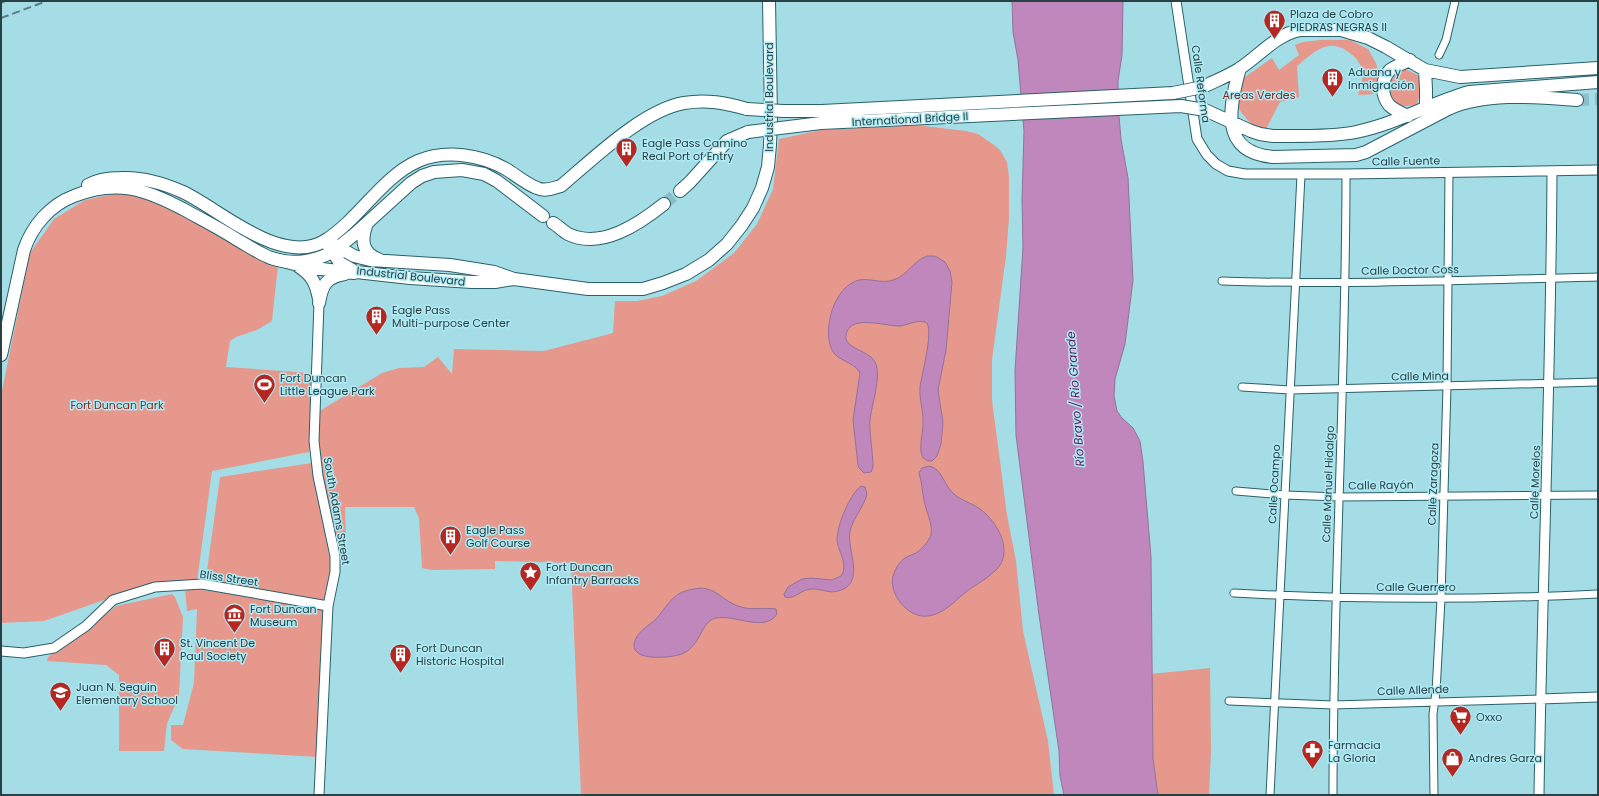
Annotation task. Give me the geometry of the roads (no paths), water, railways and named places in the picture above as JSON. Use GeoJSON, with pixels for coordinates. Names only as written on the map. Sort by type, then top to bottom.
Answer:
{"type":"FeatureCollection","features":[{"type":"Feature","properties":{"kind":"main road","name":"Industrial Boulevard"},"geometry":{"type":"LineString","coordinates":[[326,240],[336,249],[370,260],[382,262],[450,265],[494,272],[514,279],[588,289],[643,289],[663,284],[686,274],[709,260],[727,244],[753,208],[762,188],[768,167],[771,118],[769,1]]}},
{"type":"Feature","properties":{"kind":"main road","name":"International Bridge II"},"geometry":{"type":"LineString","coordinates":[[71,197],[80,188],[102,180],[131,178],[144,180],[170,186],[245,229],[275,244],[297,248],[320,244],[326,240],[344,227],[390,180],[406,168],[419,161],[451,155],[490,160],[538,189],[548,190],[561,186],[627,131],[648,117],[665,108],[684,103],[704,101],[726,103],[747,109],[822,111],[1173,92],[1203,87],[1240,68],[1275,42],[1295,31],[1300,30],[1341,30],[1368,38],[1410,60]]}},
{"type":"Feature","properties":{"kind":"main road"},"geometry":{"type":"LineString","coordinates":[[1598,68],[1460,77],[1425,70],[1410,60],[1391,70],[1385,76],[1384,94],[1389,104],[1397,111],[1408,116],[1452,97],[1469,92],[1598,82]]}},
{"type":"Feature","properties":{"kind":"main road"},"geometry":{"type":"LineString","coordinates":[[1240,68],[1231,106],[1232,121],[1236,138],[1245,149],[1261,156],[1356,155],[1377,148],[1460,104],[1474,100],[1512,98],[1577,100]]}},
{"type":"Feature","properties":{"kind":"main road"},"geometry":{"type":"LineString","coordinates":[[1425,70],[1426,109]]}},
{"type":"Feature","properties":{"kind":"main road","name":"International Bridge II"},"geometry":{"type":"LineString","coordinates":[[680,191],[727,141],[748,132],[821,123],[1181,106],[1205,110],[1260,134],[1288,136],[1355,133],[1408,116]]}},
{"type":"Feature","properties":{"kind":"main road"},"geometry":{"type":"LineString","coordinates":[[475,171],[478,158]]}},
{"type":"Feature","properties":{"kind":"main road"},"geometry":{"type":"LineString","coordinates":[[271,258],[299,262],[314,260],[336,249],[411,183],[422,176],[447,170],[475,171],[484,174],[497,181],[568,234],[582,238],[599,238],[615,234],[634,226],[664,204]]}},
{"type":"Feature","properties":{"kind":"main road"},"geometry":{"type":"LineString","coordinates":[[1,355],[22,256],[28,238],[40,221],[62,201],[87,190],[122,187],[143,191],[159,197],[198,217],[271,258],[296,265],[362,274]]}},
{"type":"Feature","properties":{"kind":"main road"},"geometry":{"type":"LineString","coordinates":[[367,223],[364,234],[364,246],[373,258],[382,262]]}},
{"type":"Feature","properties":{"kind":"main road","name":"Industrial Boulevard"},"geometry":{"type":"LineString","coordinates":[[336,249],[337,259],[344,266],[362,274],[472,282],[495,282],[514,279]]}},
{"type":"Feature","properties":{"kind":"main road"},"geometry":{"type":"LineString","coordinates":[[296,265],[313,278],[317,288],[319,303]]}},
{"type":"Feature","properties":{"kind":"main road"},"geometry":{"type":"LineString","coordinates":[[319,303],[321,290],[328,280],[339,275],[349,273]]}},
{"type":"Feature","properties":{"kind":"street","name":"Calle Reforma"},"geometry":{"type":"LineString","coordinates":[[1176,1],[1195,132],[1197,139],[1207,155],[1216,164]]}},
{"type":"Feature","properties":{"kind":"street"},"geometry":{"type":"LineString","coordinates":[[1439,55],[1446,40],[1455,1]]}},
{"type":"Feature","properties":{"kind":"street","name":"Calle Fuente"},"geometry":{"type":"LineString","coordinates":[[1216,164],[1228,171],[1245,174],[1300,175],[1598,170]]}},
{"type":"Feature","properties":{"kind":"street","name":"Calle Morelos"},"geometry":{"type":"LineString","coordinates":[[1539,795],[1540,699],[1549,384],[1552,170]]}},
{"type":"Feature","properties":{"kind":"street","name":"Calle Zaragoza"},"geometry":{"type":"LineString","coordinates":[[1434,795],[1433,714],[1441,599],[1447,386],[1449,173]]}},
{"type":"Feature","properties":{"kind":"street","name":"Calle Manuel Hidalgo"},"geometry":{"type":"LineString","coordinates":[[1333,795],[1335,598],[1346,283],[1346,174]]}},
{"type":"Feature","properties":{"kind":"street","name":"Calle Ocampo"},"geometry":{"type":"LineString","coordinates":[[1270,795],[1300,175]]}},
{"type":"Feature","properties":{"kind":"street","name":"Calle Doctor Coss"},"geometry":{"type":"LineString","coordinates":[[1222,281],[1346,283],[1598,277]]}},
{"type":"Feature","properties":{"kind":"street","name":"South Adams Street"},"geometry":{"type":"LineString","coordinates":[[319,303],[314,441],[318,476],[335,556],[335,572],[328,606],[319,795]]}},
{"type":"Feature","properties":{"kind":"street","name":"Calle Mina"},"geometry":{"type":"LineString","coordinates":[[1242,387],[1290,390],[1598,382]]}},
{"type":"Feature","properties":{"kind":"street","name":"Calle Rayón"},"geometry":{"type":"LineString","coordinates":[[1236,491],[1339,497],[1598,495]]}},
{"type":"Feature","properties":{"kind":"street","name":"Bliss Street"},"geometry":{"type":"LineString","coordinates":[[1,651],[24,653],[54,648],[86,626],[113,600],[155,587],[202,584],[328,606]]}},
{"type":"Feature","properties":{"kind":"street","name":"Calle Guerrero"},"geometry":{"type":"LineString","coordinates":[[1234,593],[1335,598],[1441,599],[1598,594]]}},
{"type":"Feature","properties":{"kind":"street","name":"Calle Allende"},"geometry":{"type":"LineString","coordinates":[[1229,701],[1333,705],[1598,697]]}},
{"type":"Feature","properties":{"kind":"water","name":"Río Bravo / Rio Grande"},"geometry":{"type":"Polygon","coordinates":[[[1012,1],[1123,1],[1122,55],[1118,81],[1118,105],[1121,139],[1128,178],[1133,280],[1125,344],[1115,379],[1114,396],[1117,411],[1133,428],[1140,441],[1143,462],[1151,557],[1153,759],[1158,795],[1064,795],[1060,776],[1059,751],[1039,615],[1016,435],[1015,371],[1023,247],[1022,200],[1024,131],[1018,60],[1013,32],[1012,1]]]}},
{"type":"Feature","properties":{"kind":"water"},"geometry":{"type":"Polygon","coordinates":[[[927,256],[935,256],[945,262],[950,271],[952,282],[946,350],[938,390],[943,422],[941,444],[937,456],[932,461],[928,461],[923,458],[921,450],[923,419],[920,387],[929,336],[929,328],[927,323],[918,322],[901,326],[870,323],[854,324],[849,328],[846,335],[846,340],[853,347],[873,359],[877,370],[877,384],[870,419],[873,467],[871,472],[864,473],[858,465],[853,420],[860,373],[854,366],[838,357],[832,350],[828,331],[832,309],[837,299],[850,284],[859,280],[893,280],[902,275],[922,258],[927,256]]]}},
{"type":"Feature","properties":{"kind":"water"},"geometry":{"type":"Polygon","coordinates":[[[929,466],[937,470],[954,494],[980,509],[993,522],[1002,538],[1004,556],[1001,564],[995,571],[965,592],[946,609],[933,615],[920,616],[906,609],[900,603],[893,588],[892,580],[900,563],[905,558],[920,550],[927,543],[931,535],[930,522],[919,473],[922,468],[929,466]]]}},
{"type":"Feature","properties":{"kind":"water"},"geometry":{"type":"Polygon","coordinates":[[[861,486],[865,487],[867,494],[850,531],[853,565],[852,581],[847,587],[835,592],[808,589],[795,596],[788,598],[785,597],[784,594],[788,587],[802,579],[811,578],[832,580],[841,576],[844,562],[837,540],[839,526],[845,510],[861,486]]]}},
{"type":"Feature","properties":{"kind":"water"},"geometry":{"type":"Polygon","coordinates":[[[701,588],[712,591],[738,606],[747,608],[776,609],[777,614],[772,619],[757,623],[723,617],[711,620],[693,645],[682,654],[668,657],[650,657],[636,652],[634,646],[638,635],[656,619],[674,597],[685,591],[701,588]]]}},
{"type":"Feature","properties":{"kind":"tunnel"},"geometry":{"type":"LineString","coordinates":[[1577,100],[1598,99]]}},
{"type":"Feature","properties":{"kind":"tunnel"},"geometry":{"type":"LineString","coordinates":[[664,204],[680,191]]}},
{"type":"Feature","properties":{"kind":"railway"},"geometry":{"type":"LineString","coordinates":[[1,3],[5,1]]}},
{"type":"Feature","properties":{"kind":"railway"},"geometry":{"type":"LineString","coordinates":[[1,18],[47,1]]}},
{"type":"Feature","properties":{"kind":"place","name":"Plaza de Cobro PIEDRAS NEGRAS II"},"geometry":{"type":"Point","coordinates":[1274,40]}},
{"type":"Feature","properties":{"kind":"place","name":"Aduana y Inmigración"},"geometry":{"type":"Point","coordinates":[1333,98]}},
{"type":"Feature","properties":{"kind":"place","name":"Eagle Pass Camino Real Port of Entry"},"geometry":{"type":"Point","coordinates":[627,168]}},
{"type":"Feature","properties":{"kind":"place","name":"Eagle Pass Multi-purpose Center"},"geometry":{"type":"Point","coordinates":[377,336]}},
{"type":"Feature","properties":{"kind":"place","name":"Fort Duncan Little League Park"},"geometry":{"type":"Point","coordinates":[264,404]}},
{"type":"Feature","properties":{"kind":"place","name":"Eagle Pass Golf Course"},"geometry":{"type":"Point","coordinates":[451,556]}},
{"type":"Feature","properties":{"kind":"place","name":"Fort Duncan Infantry Barracks"},"geometry":{"type":"Point","coordinates":[531,592]}},
{"type":"Feature","properties":{"kind":"place","name":"Fort Duncan Museum"},"geometry":{"type":"Point","coordinates":[234,634]}},
{"type":"Feature","properties":{"kind":"place","name":"St. Vincent De Paul Society"},"geometry":{"type":"Point","coordinates":[165,668]}},
{"type":"Feature","properties":{"kind":"place","name":"Fort Duncan Historic Hospital"},"geometry":{"type":"Point","coordinates":[401,674]}},
{"type":"Feature","properties":{"kind":"place","name":"Juan N. Seguin Elementary School"},"geometry":{"type":"Point","coordinates":[60,712]}},
{"type":"Feature","properties":{"kind":"place","name":"Oxxo"},"geometry":{"type":"Point","coordinates":[1461,736]}},
{"type":"Feature","properties":{"kind":"place","name":"Farmacia La Gloria"},"geometry":{"type":"Point","coordinates":[1313,770]}},
{"type":"Feature","properties":{"kind":"place","name":"Andres Garza"},"geometry":{"type":"Point","coordinates":[1453,778]}},
{"type":"Feature","properties":{"kind":"park label","name":"Areas Verdes"},"geometry":{"type":"Point","coordinates":[1259,95]}},
{"type":"Feature","properties":{"kind":"park label","name":"Fort Duncan Park"},"geometry":{"type":"Point","coordinates":[117,405]}}]}
